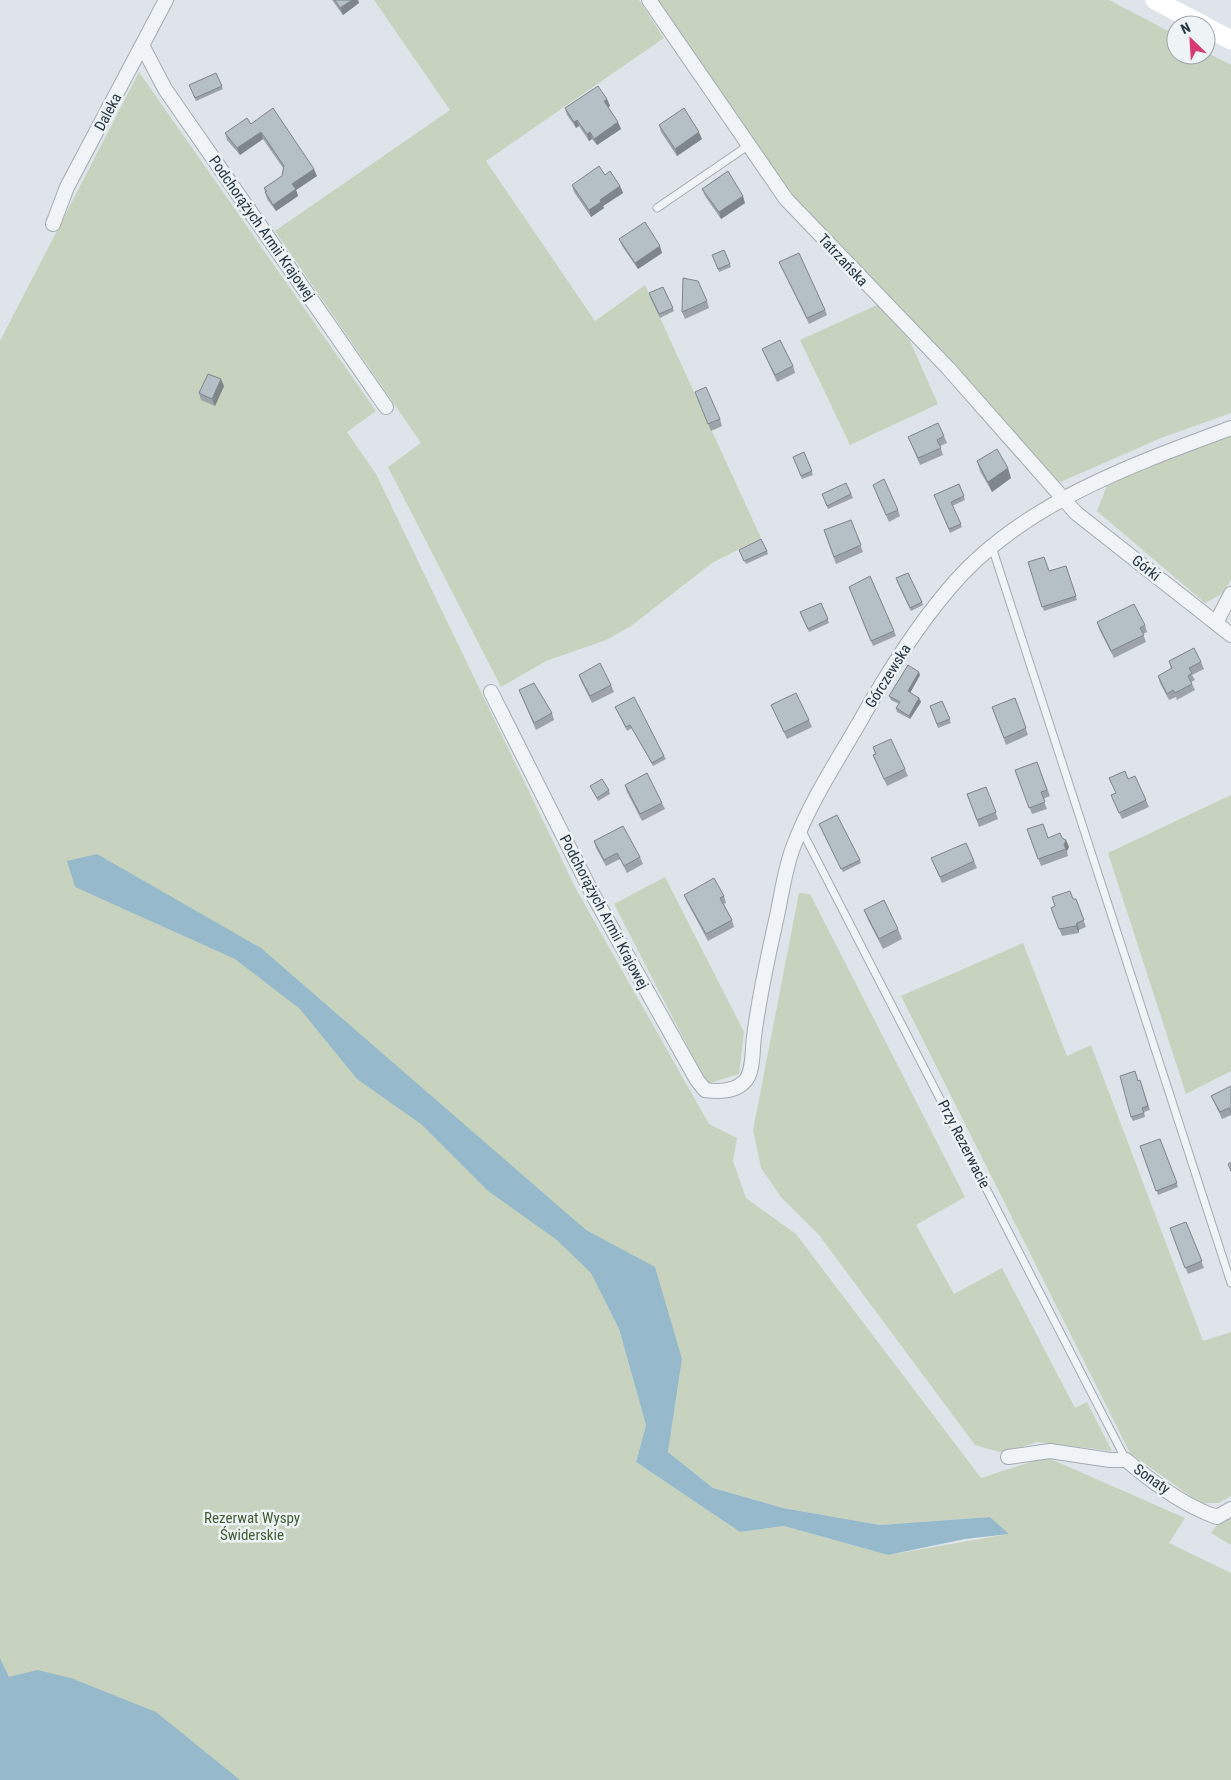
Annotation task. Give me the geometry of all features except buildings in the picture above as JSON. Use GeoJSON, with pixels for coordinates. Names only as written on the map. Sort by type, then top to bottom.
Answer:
{"type":"FeatureCollection","features":[{"type":"Feature","properties":{"kind":"main road"},"geometry":{"type":"LineString","coordinates":[[1155,0],[1183,15]]}},
{"type":"Feature","properties":{"kind":"main road"},"geometry":{"type":"LineString","coordinates":[[1216,32],[1231,40]]}},
{"type":"Feature","properties":{"kind":"street","name":"Daleka"},"geometry":{"type":"LineString","coordinates":[[53,224],[67,187],[143,47],[166,0]]}},
{"type":"Feature","properties":{"kind":"street","name":"Tatrzańska"},"geometry":{"type":"LineString","coordinates":[[649,0],[786,199],[948,368],[1063,499]]}},
{"type":"Feature","properties":{"kind":"street","name":"Podchorążych Armii Krajowej"},"geometry":{"type":"LineString","coordinates":[[143,47],[165,89],[386,407]]}},
{"type":"Feature","properties":{"kind":"street","name":"Górczewska"},"geometry":{"type":"LineString","coordinates":[[745,1081],[750,1070],[757,1008],[789,862],[801,828],[877,691],[918,629],[948,589],[992,548],[1063,499],[1117,473],[1231,428]]}},
{"type":"Feature","properties":{"kind":"street","name":"Górki"},"geometry":{"type":"LineString","coordinates":[[1063,499],[1076,513],[1231,635]]}},
{"type":"Feature","properties":{"kind":"street"},"geometry":{"type":"LineString","coordinates":[[1216,624],[1231,594]]}},
{"type":"Feature","properties":{"kind":"street","name":"Podchorążych Armii Krajowej"},"geometry":{"type":"LineString","coordinates":[[491,692],[592,893],[697,1080],[705,1090],[719,1092],[731,1089],[745,1081]]}},
{"type":"Feature","properties":{"kind":"street","name":"Sonaty"},"geometry":{"type":"LineString","coordinates":[[1008,1457],[1050,1451],[1110,1460],[1126,1460],[1141,1473],[1197,1510],[1217,1517],[1231,1509]]}},
{"type":"Feature","properties":{"kind":"lane"},"geometry":{"type":"LineString","coordinates":[[657,208],[749,146]]}},
{"type":"Feature","properties":{"kind":"lane"},"geometry":{"type":"LineString","coordinates":[[992,548],[1231,1283]]}},
{"type":"Feature","properties":{"kind":"lane","name":"Przy Rezerwacie"},"geometry":{"type":"LineString","coordinates":[[801,828],[1126,1460]]}},
{"type":"Feature","properties":{"kind":"green space"},"geometry":{"type":"Polygon","coordinates":[[[374,0],[639,0],[664,38],[486,161],[595,321],[645,285],[761,538],[712,563],[631,626],[606,640],[546,661],[501,687],[388,467],[421,443],[275,231],[450,110],[374,0]]]}},
{"type":"Feature","properties":{"kind":"green space"},"geometry":{"type":"Polygon","coordinates":[[[656,0],[1109,0],[1166,30],[1166,65],[1216,65],[1216,57],[1231,65],[1231,413],[1161,438],[1058,483],[839,249],[788,190],[656,0]]]}},
{"type":"Feature","properties":{"kind":"green space","name":"Rezerwat Wyspy Świderskie"},"geometry":{"type":"Polygon","coordinates":[[[139,72],[376,411],[347,432],[376,474],[576,889],[709,1124],[737,1138],[733,1161],[746,1198],[796,1234],[981,1478],[1046,1457],[1185,1518],[1169,1543],[1231,1573],[1231,1780],[0,1780],[0,341],[139,72]],[[594,1278],[619,1329],[646,1425],[636,1462],[740,1532],[784,1526],[888,1555],[1008,1534],[990,1517],[880,1525],[783,1508],[713,1488],[668,1452],[682,1359],[594,1278]]]}},
{"type":"Feature","properties":{"kind":"green space"},"geometry":{"type":"Polygon","coordinates":[[[877,305],[909,339],[938,404],[850,445],[800,340],[877,305]]]}},
{"type":"Feature","properties":{"kind":"green space"},"geometry":{"type":"Polygon","coordinates":[[[1231,433],[1231,579],[1225,592],[1205,603],[1097,511],[1108,483],[1231,433]]]}},
{"type":"Feature","properties":{"kind":"green space"},"geometry":{"type":"Polygon","coordinates":[[[1231,795],[1231,1071],[1186,1094],[1108,853],[1231,795]]]}},
{"type":"Feature","properties":{"kind":"green space"},"geometry":{"type":"Polygon","coordinates":[[[665,877],[744,1032],[739,1074],[707,1084],[614,904],[665,877]]]}},
{"type":"Feature","properties":{"kind":"green space"},"geometry":{"type":"Polygon","coordinates":[[[799,893],[810,894],[965,1197],[916,1225],[954,1294],[1002,1268],[1075,1408],[1087,1402],[1112,1451],[1037,1442],[1003,1453],[975,1445],[819,1235],[781,1197],[761,1168],[753,1130],[799,893]]]}},
{"type":"Feature","properties":{"kind":"green space"},"geometry":{"type":"Polygon","coordinates":[[[1023,943],[1067,1056],[1091,1045],[1203,1341],[1231,1332],[1231,1496],[1219,1503],[1200,1503],[1130,1453],[901,996],[1023,943]]]}},
{"type":"Feature","properties":{"kind":"green space"},"geometry":{"type":"Polygon","coordinates":[[[1231,1515],[1231,1545],[1211,1533],[1219,1522],[1231,1515]]]}},
{"type":"Feature","properties":{"kind":"water"},"geometry":{"type":"Polygon","coordinates":[[[97,854],[261,948],[586,1230],[655,1267],[682,1359],[668,1452],[713,1488],[783,1508],[880,1525],[990,1517],[1009,1534],[965,1539],[888,1555],[784,1526],[740,1532],[636,1462],[646,1425],[619,1329],[591,1273],[557,1240],[488,1191],[421,1124],[357,1079],[300,1009],[235,959],[75,887],[67,861],[97,854]]]}},
{"type":"Feature","properties":{"kind":"water"},"geometry":{"type":"Polygon","coordinates":[[[0,1658],[9,1677],[37,1670],[71,1678],[156,1712],[240,1780],[0,1780],[0,1658]]]}}]}
